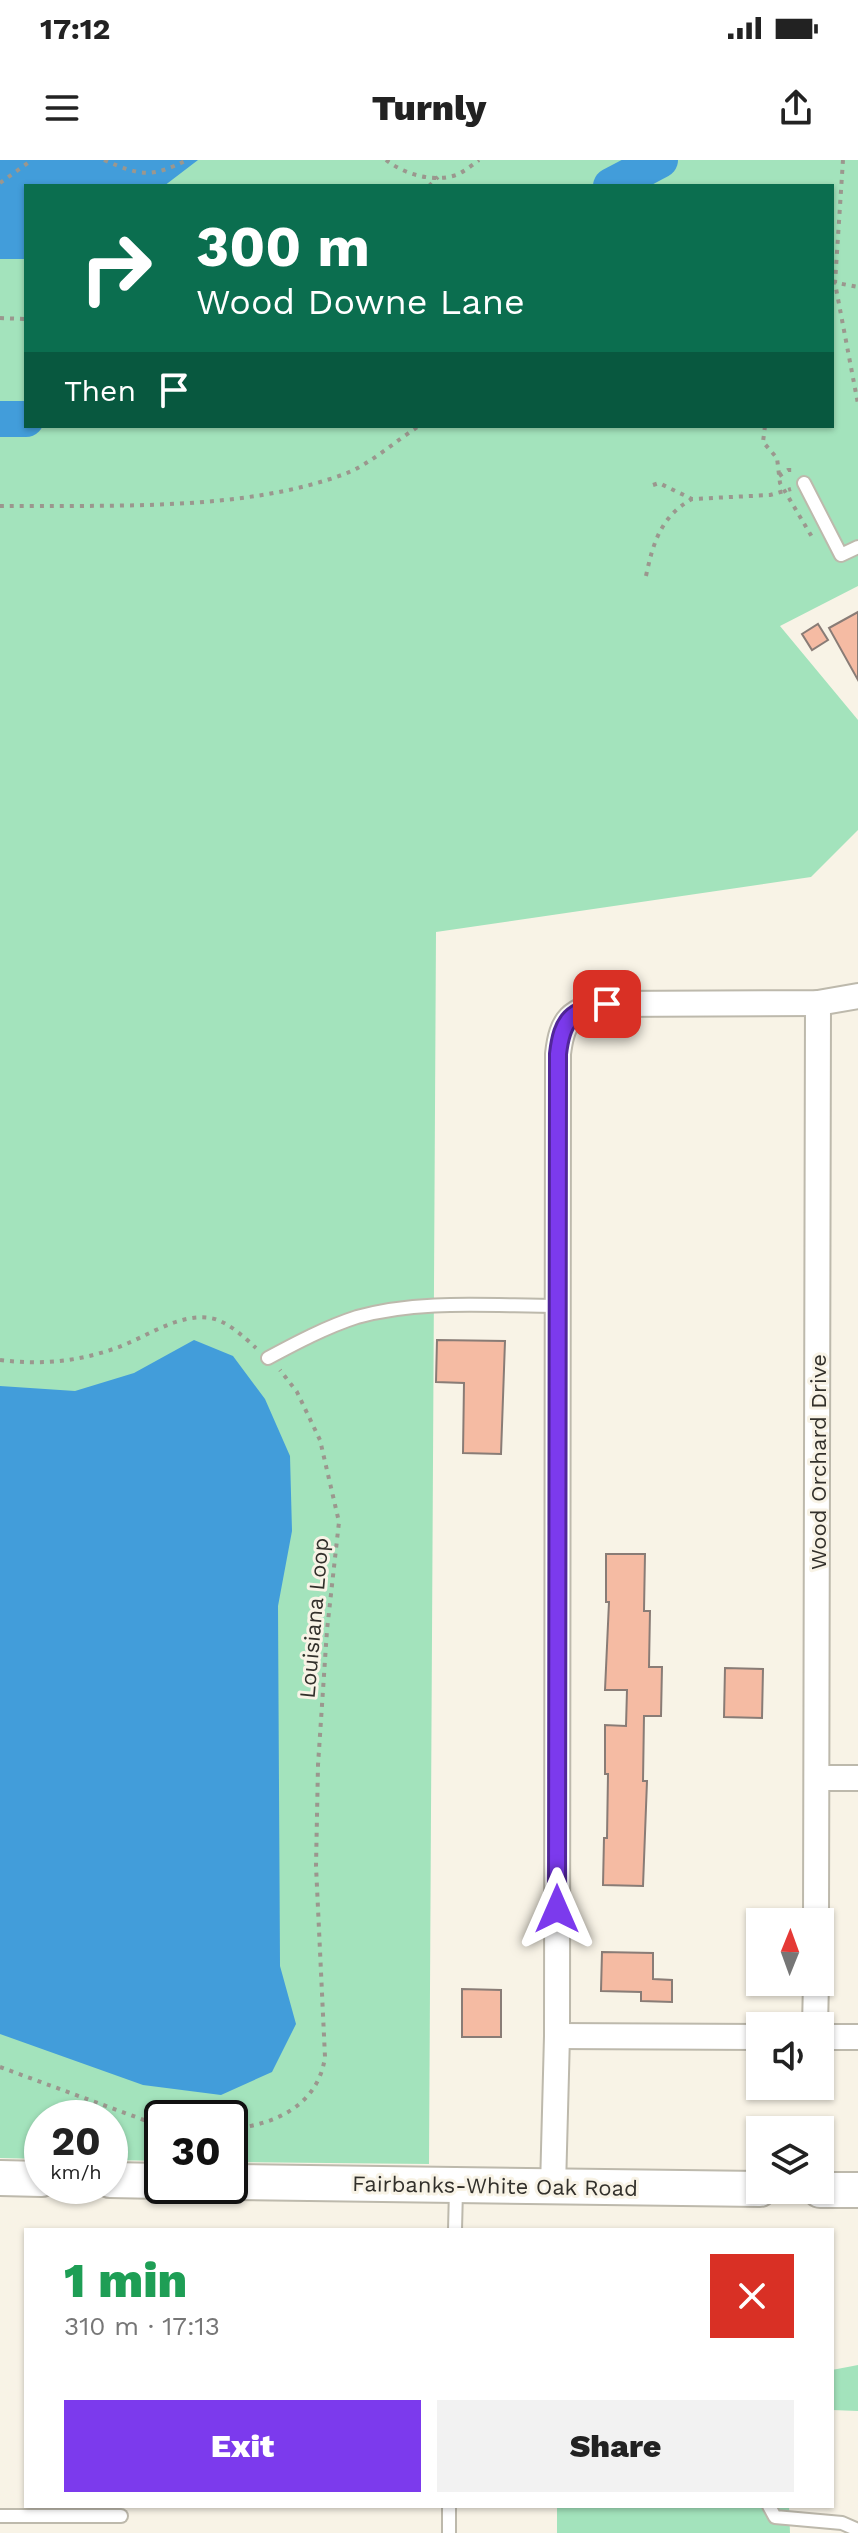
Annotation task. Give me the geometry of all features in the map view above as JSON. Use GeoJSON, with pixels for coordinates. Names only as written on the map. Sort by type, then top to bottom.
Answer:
{"type":"FeatureCollection","features":[{"type":"Feature","properties":{"kind":"street"},"geometry":{"type":"LineString","coordinates":[[553,2187],[557,2036],[558,1054],[561,1031],[569,1019],[580,1011],[607,1004],[818,1003],[858,996]]}},
{"type":"Feature","properties":{"kind":"street","name":"Wood Orchard Drive"},"geometry":{"type":"LineString","coordinates":[[816,1908],[818,1003]]}},
{"type":"Feature","properties":{"kind":"street"},"geometry":{"type":"LineString","coordinates":[[818,1778],[858,1778]]}},
{"type":"Feature","properties":{"kind":"street"},"geometry":{"type":"LineString","coordinates":[[557,2036],[746,2037]]}},
{"type":"Feature","properties":{"kind":"street"},"geometry":{"type":"LineString","coordinates":[[834,2037],[858,2037]]}},
{"type":"Feature","properties":{"kind":"street"},"geometry":{"type":"LineString","coordinates":[[0,2178],[24,2179]]}},
{"type":"Feature","properties":{"kind":"street","name":"Fairbanks-White Oak Road"},"geometry":{"type":"LineString","coordinates":[[248,2182],[746,2189]]}},
{"type":"Feature","properties":{"kind":"street"},"geometry":{"type":"LineString","coordinates":[[834,2190],[858,2190]]}},
{"type":"Feature","properties":{"kind":"lane"},"geometry":{"type":"LineString","coordinates":[[804,483],[841,555],[858,547]]}},
{"type":"Feature","properties":{"kind":"lane"},"geometry":{"type":"LineString","coordinates":[[268,1358],[334,1326],[378,1312],[431,1305],[558,1306]]}},
{"type":"Feature","properties":{"kind":"lane"},"geometry":{"type":"LineString","coordinates":[[455,2228],[456,2186]]}},
{"type":"Feature","properties":{"kind":"lane"},"geometry":{"type":"LineString","coordinates":[[449,2508],[449,2533]]}},
{"type":"Feature","properties":{"kind":"lane"},"geometry":{"type":"LineString","coordinates":[[770,2508],[775,2517],[842,2523],[858,2530]]}},
{"type":"Feature","properties":{"kind":"lane"},"geometry":{"type":"LineString","coordinates":[[0,2516],[121,2516]]}},
{"type":"Feature","properties":{"kind":"path"},"geometry":{"type":"LineString","coordinates":[[0,183],[32,160]]}},
{"type":"Feature","properties":{"kind":"path"},"geometry":{"type":"LineString","coordinates":[[104,160],[140,173],[159,173],[187,160]]}},
{"type":"Feature","properties":{"kind":"path"},"geometry":{"type":"LineString","coordinates":[[386,160],[397,169],[425,178],[456,175],[479,160]]}},
{"type":"Feature","properties":{"kind":"path"},"geometry":{"type":"LineString","coordinates":[[834,272],[843,160]]}},
{"type":"Feature","properties":{"kind":"path"},"geometry":{"type":"LineString","coordinates":[[431,184],[438,177]]}},
{"type":"Feature","properties":{"kind":"path"},"geometry":{"type":"LineString","coordinates":[[834,282],[858,287]]}},
{"type":"Feature","properties":{"kind":"path"},"geometry":{"type":"LineString","coordinates":[[834,287],[858,404]]}},
{"type":"Feature","properties":{"kind":"path"},"geometry":{"type":"LineString","coordinates":[[0,318],[24,319]]}},
{"type":"Feature","properties":{"kind":"path"},"geometry":{"type":"LineString","coordinates":[[0,506],[161,504],[276,493],[349,472],[416,428]]}},
{"type":"Feature","properties":{"kind":"path"},"geometry":{"type":"LineString","coordinates":[[646,576],[663,523],[675,510],[692,499],[779,494],[804,483],[794,468],[779,476]]}},
{"type":"Feature","properties":{"kind":"path"},"geometry":{"type":"LineString","coordinates":[[653,485],[659,483],[692,499]]}},
{"type":"Feature","properties":{"kind":"path","name":"Louisiana Loop"},"geometry":{"type":"LineString","coordinates":[[0,1360],[47,1364],[70,1360],[118,1347],[183,1320],[214,1318],[268,1358],[297,1392],[311,1418],[329,1468],[339,1522],[327,1630],[318,1765],[316,1866],[325,2057],[317,2084],[300,2105],[261,2125],[248,2127]]}},
{"type":"Feature","properties":{"kind":"path"},"geometry":{"type":"LineString","coordinates":[[0,2067],[144,2120]]}},
{"type":"Feature","properties":{"kind":"green space"},"geometry":{"type":"Polygon","coordinates":[[[0,160],[858,160],[858,586],[780,626],[858,720],[858,830],[811,877],[436,932],[429,2164],[248,2162],[248,2100],[144,2100],[144,2161],[128,2160],[128,2100],[24,2100],[24,2159],[0,2158],[0,160]]]}},
{"type":"Feature","properties":{"kind":"green space"},"geometry":{"type":"Polygon","coordinates":[[[858,2365],[858,2411],[834,2410],[834,2370],[858,2365]]]}},
{"type":"Feature","properties":{"kind":"green space"},"geometry":{"type":"Polygon","coordinates":[[[557,2508],[789,2508],[790,2533],[557,2533],[557,2508]]]}},
{"type":"Feature","properties":{"kind":"water"},"geometry":{"type":"Polygon","coordinates":[[[0,160],[198,160],[167,184],[24,184],[24,259],[0,259],[0,160]]]}},
{"type":"Feature","properties":{"kind":"water"},"geometry":{"type":"Polygon","coordinates":[[[194,1340],[233,1356],[265,1399],[290,1456],[292,1531],[278,1606],[280,1966],[296,2024],[272,2072],[221,2095],[143,2085],[0,2034],[0,1386],[75,1391],[134,1373],[194,1340]]]}},
{"type":"Feature","properties":{"kind":"building"},"geometry":{"type":"Polygon","coordinates":[[[858,612],[858,680],[829,628],[858,612]]]}},
{"type":"Feature","properties":{"kind":"building"},"geometry":{"type":"Polygon","coordinates":[[[818,624],[828,640],[812,650],[802,634],[818,624]]]}},
{"type":"Feature","properties":{"kind":"building"},"geometry":{"type":"Polygon","coordinates":[[[437,1340],[505,1341],[501,1454],[463,1453],[464,1383],[436,1382],[437,1340]]]}},
{"type":"Feature","properties":{"kind":"building"},"geometry":{"type":"Polygon","coordinates":[[[606,1554],[645,1554],[644,1611],[650,1611],[649,1667],[662,1667],[661,1716],[644,1716],[643,1781],[647,1781],[643,1886],[603,1885],[608,1774],[605,1774],[605,1725],[626,1726],[627,1690],[605,1690],[609,1602],[606,1602],[606,1554]]]}},
{"type":"Feature","properties":{"kind":"building"},"geometry":{"type":"Polygon","coordinates":[[[725,1668],[763,1669],[762,1718],[724,1717],[725,1668]]]}},
{"type":"Feature","properties":{"kind":"building"},"geometry":{"type":"Polygon","coordinates":[[[602,1952],[653,1953],[653,1979],[672,1980],[672,2002],[641,2001],[641,1992],[601,1991],[602,1952]]]}},
{"type":"Feature","properties":{"kind":"building"},"geometry":{"type":"Polygon","coordinates":[[[462,1989],[501,1990],[501,2037],[462,2037],[462,1989]]]}},
{"type":"Feature","properties":{"kind":"waterway"},"geometry":{"type":"LineString","coordinates":[[615,184],[660,160]]}},
{"type":"Feature","properties":{"kind":"waterway"},"geometry":{"type":"LineString","coordinates":[[0,419],[24,419]]}},
{"type":"Feature","properties":{"kind":"route"},"geometry":{"type":"LineString","coordinates":[[557,1909],[558,1054],[561,1031],[569,1019],[580,1011],[607,1004]]}}]}
